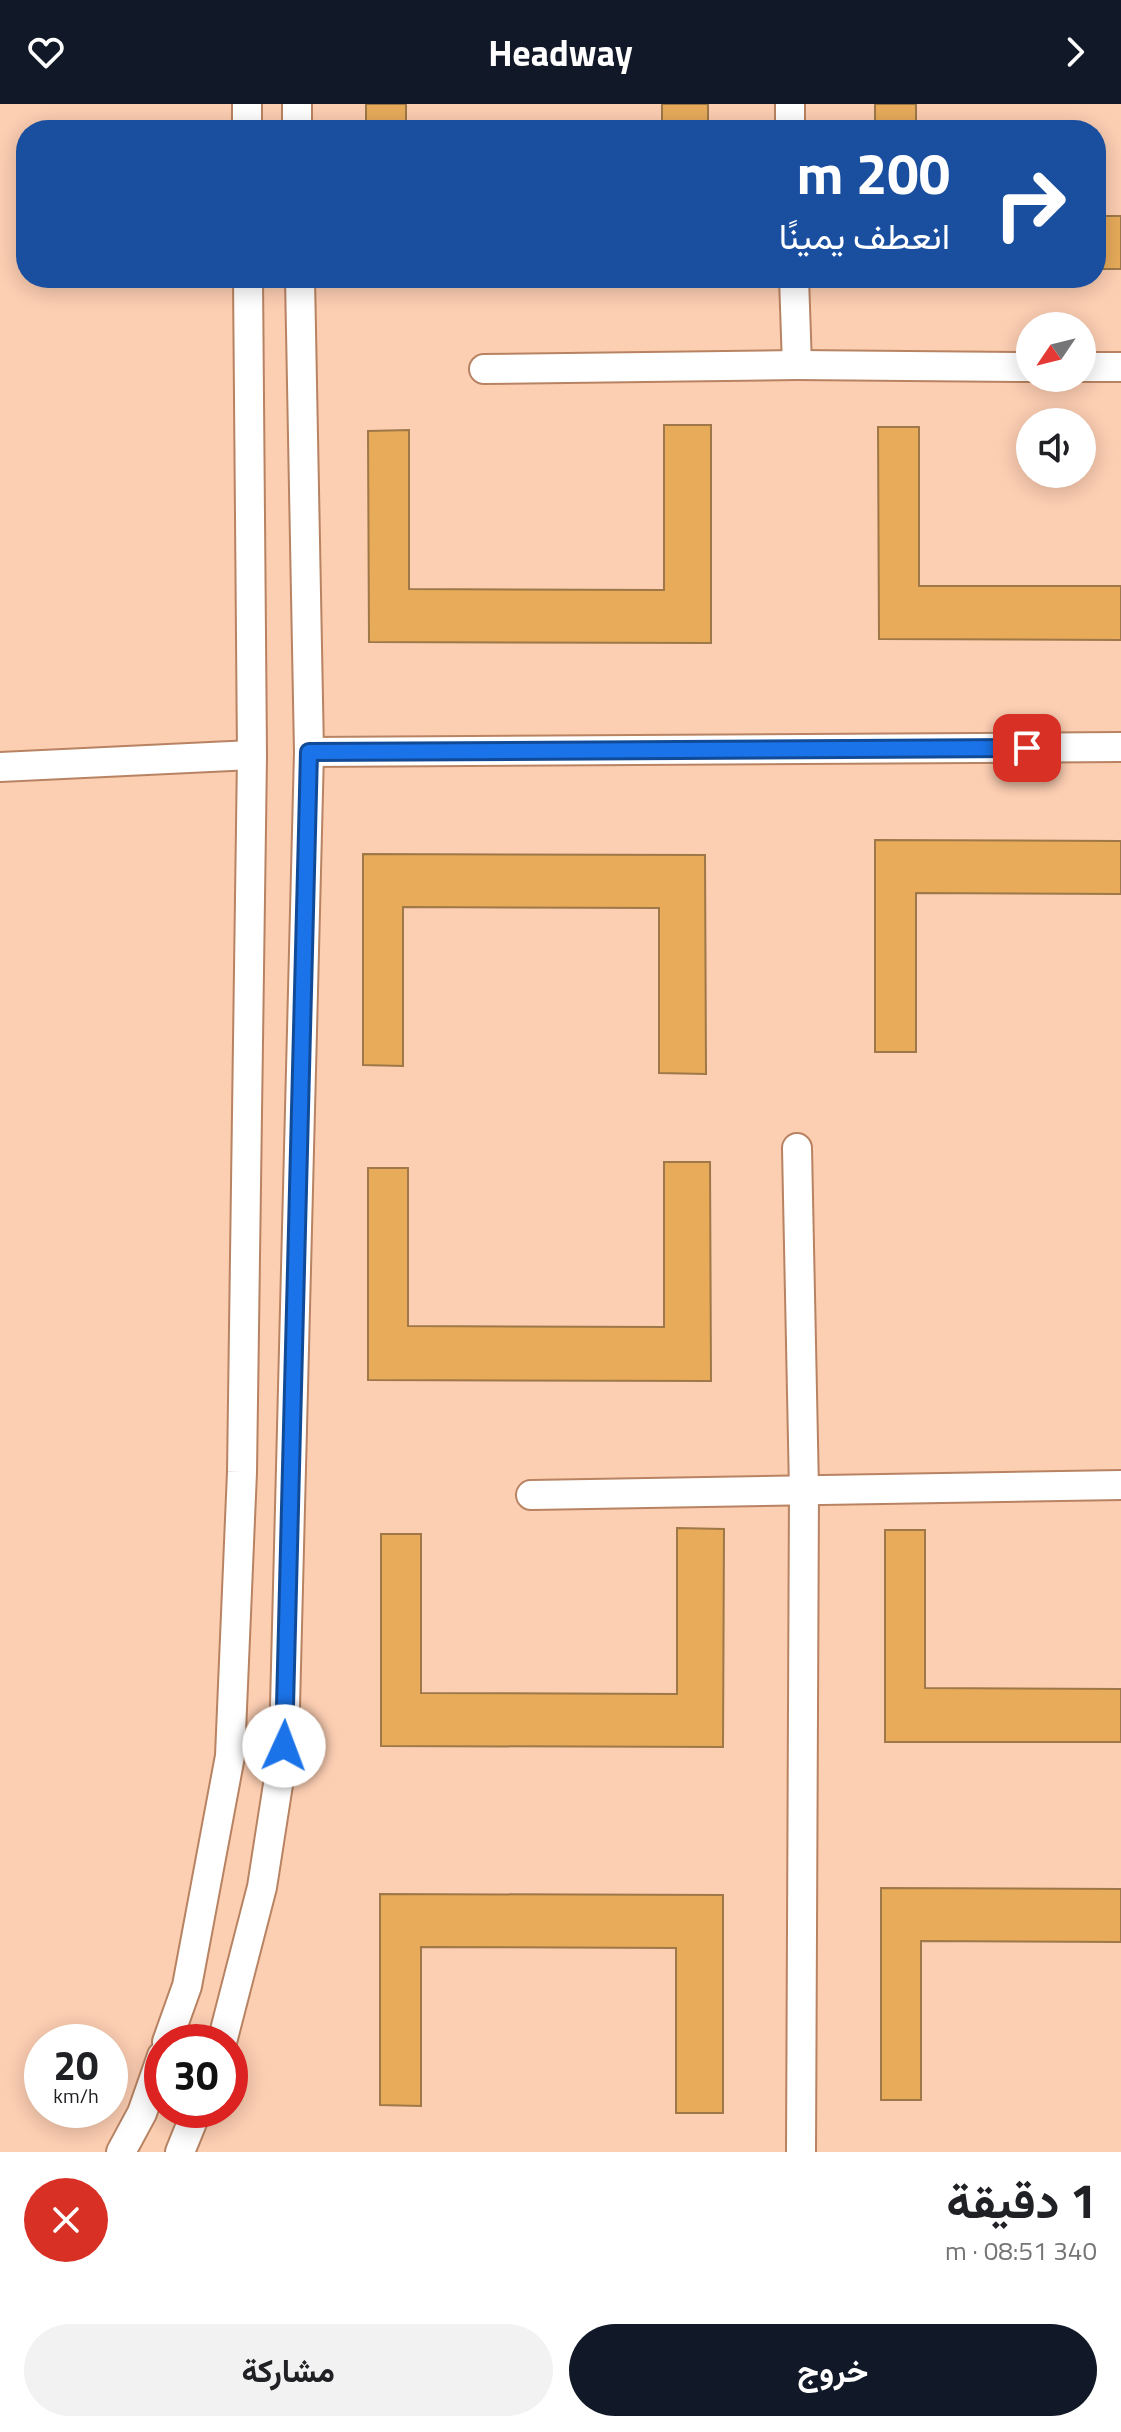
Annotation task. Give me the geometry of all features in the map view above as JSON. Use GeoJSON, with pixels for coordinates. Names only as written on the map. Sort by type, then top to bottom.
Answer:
{"type":"FeatureCollection","features":[{"type":"Feature","properties":{"kind":"street"},"geometry":{"type":"LineString","coordinates":[[173,2024],[187,1986],[230,1756],[242,1472],[252,755],[248,288]]}},
{"type":"Feature","properties":{"kind":"street"},"geometry":{"type":"LineString","coordinates":[[227,2024],[262,1887],[284,1746],[309,752],[300,288]]}},
{"type":"Feature","properties":{"kind":"street"},"geometry":{"type":"LineString","coordinates":[[794,288],[797,365]]}},
{"type":"Feature","properties":{"kind":"street"},"geometry":{"type":"LineString","coordinates":[[484,369],[797,365],[1016,367]]}},
{"type":"Feature","properties":{"kind":"street"},"geometry":{"type":"LineString","coordinates":[[1096,367],[1121,367]]}},
{"type":"Feature","properties":{"kind":"street"},"geometry":{"type":"LineString","coordinates":[[309,752],[1121,747]]}},
{"type":"Feature","properties":{"kind":"street"},"geometry":{"type":"LineString","coordinates":[[0,767],[252,755]]}},
{"type":"Feature","properties":{"kind":"street"},"geometry":{"type":"LineString","coordinates":[[797,1148],[804,1490],[801,2152]]}},
{"type":"Feature","properties":{"kind":"street"},"geometry":{"type":"LineString","coordinates":[[531,1495],[1121,1485]]}},
{"type":"Feature","properties":{"kind":"street"},"geometry":{"type":"LineString","coordinates":[[121,2152],[144,2107]]}},
{"type":"Feature","properties":{"kind":"street"},"geometry":{"type":"LineString","coordinates":[[180,2152],[190,2128]]}},
{"type":"Feature","properties":{"kind":"building"},"geometry":{"type":"Polygon","coordinates":[[[366,104],[406,104],[406,120],[366,120],[366,104]]]}},
{"type":"Feature","properties":{"kind":"building"},"geometry":{"type":"Polygon","coordinates":[[[662,104],[708,104],[708,120],[662,120],[662,104]]]}},
{"type":"Feature","properties":{"kind":"building"},"geometry":{"type":"Polygon","coordinates":[[[875,104],[916,104],[916,120],[875,120],[875,104]]]}},
{"type":"Feature","properties":{"kind":"building"},"geometry":{"type":"Polygon","coordinates":[[[1106,216],[1121,216],[1121,269],[1106,269],[1106,216]]]}},
{"type":"Feature","properties":{"kind":"building"},"geometry":{"type":"Polygon","coordinates":[[[664,425],[711,425],[711,643],[369,642],[368,431],[409,430],[409,589],[664,590],[664,425]]]}},
{"type":"Feature","properties":{"kind":"building"},"geometry":{"type":"Polygon","coordinates":[[[878,427],[919,427],[919,586],[1121,586],[1121,640],[879,639],[878,427]]]}},
{"type":"Feature","properties":{"kind":"building"},"geometry":{"type":"Polygon","coordinates":[[[875,840],[1121,841],[1121,894],[916,893],[916,1052],[875,1052],[875,840]]]}},
{"type":"Feature","properties":{"kind":"building"},"geometry":{"type":"Polygon","coordinates":[[[363,854],[705,855],[706,1074],[659,1073],[659,908],[403,907],[403,1066],[363,1065],[363,854]]]}},
{"type":"Feature","properties":{"kind":"building"},"geometry":{"type":"Polygon","coordinates":[[[664,1162],[710,1162],[711,1381],[368,1380],[368,1168],[408,1168],[408,1326],[664,1327],[664,1162]]]}},
{"type":"Feature","properties":{"kind":"building"},"geometry":{"type":"Polygon","coordinates":[[[677,1528],[724,1529],[723,1747],[381,1746],[381,1534],[421,1534],[421,1693],[677,1694],[677,1528]]]}},
{"type":"Feature","properties":{"kind":"building"},"geometry":{"type":"Polygon","coordinates":[[[885,1530],[925,1530],[925,1688],[1121,1689],[1121,1742],[885,1742],[885,1530]]]}},
{"type":"Feature","properties":{"kind":"building"},"geometry":{"type":"Polygon","coordinates":[[[881,1888],[1121,1889],[1121,1942],[921,1941],[921,2100],[881,2100],[881,1888]]]}},
{"type":"Feature","properties":{"kind":"building"},"geometry":{"type":"Polygon","coordinates":[[[380,1894],[723,1895],[723,2113],[676,2113],[676,1948],[421,1947],[421,2106],[380,2105],[380,1894]]]}},
{"type":"Feature","properties":{"kind":"route"},"geometry":{"type":"LineString","coordinates":[[284,1746],[309,752],[1027,748]]}}]}
